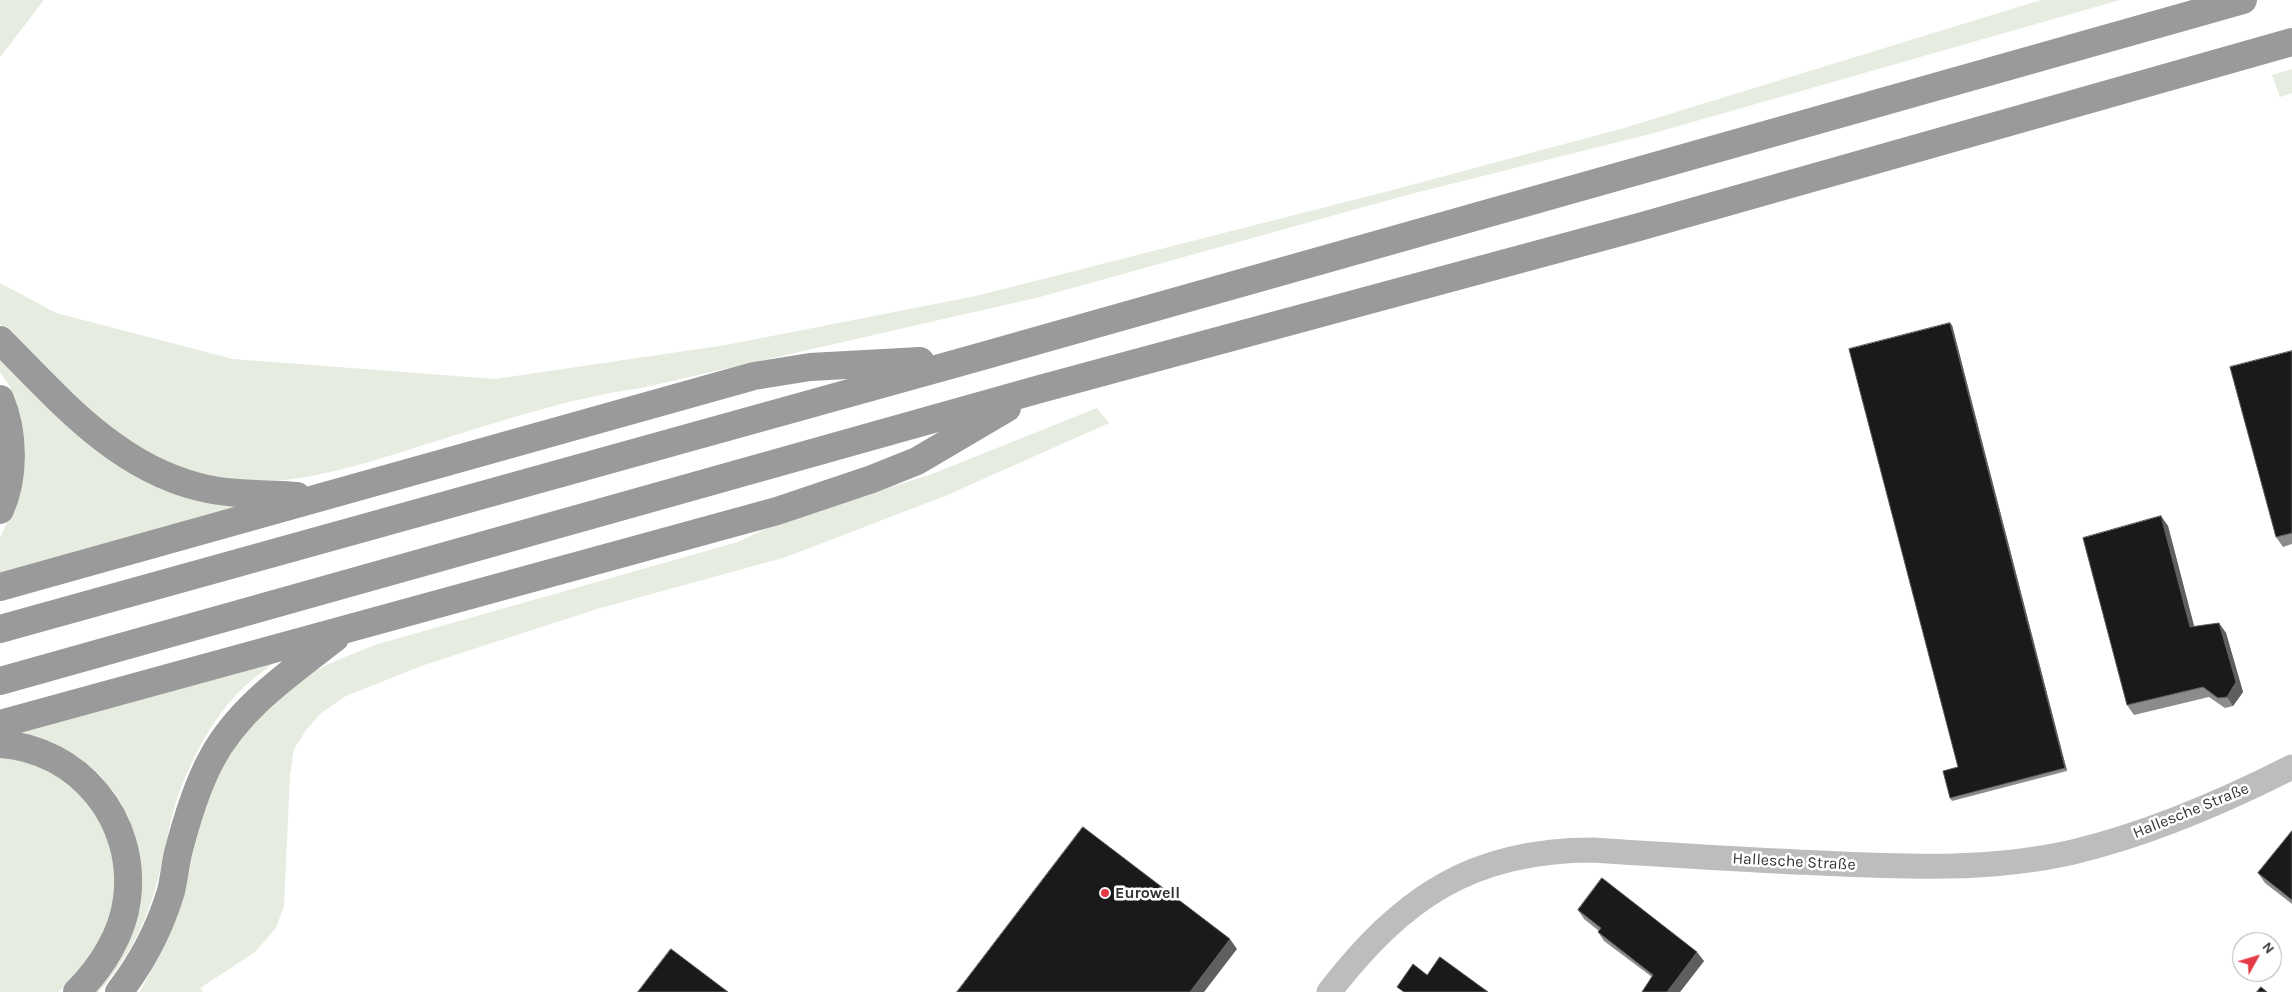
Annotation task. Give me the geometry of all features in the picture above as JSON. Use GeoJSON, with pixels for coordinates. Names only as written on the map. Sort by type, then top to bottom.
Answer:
{"type":"FeatureCollection","features":[{"type":"Feature","properties":{"kind":"highway"},"geometry":{"type":"LineString","coordinates":[[0,629],[972,359],[2243,0]]}},
{"type":"Feature","properties":{"kind":"highway"},"geometry":{"type":"LineString","coordinates":[[0,680],[1040,389],[1639,226],[2292,42]]}},
{"type":"Feature","properties":{"kind":"highway"},"geometry":{"type":"LineString","coordinates":[[0,340],[71,411],[101,438],[145,468],[200,488],[227,492],[318,497]]}},
{"type":"Feature","properties":{"kind":"highway"},"geometry":{"type":"LineString","coordinates":[[0,587],[754,376],[810,367],[972,359]]}},
{"type":"Feature","properties":{"kind":"highway"},"geometry":{"type":"LineString","coordinates":[[0,724],[777,511],[872,479],[917,461],[1040,389]]}},
{"type":"Feature","properties":{"kind":"highway"},"geometry":{"type":"LineString","coordinates":[[0,399],[10,444],[7,486],[0,510]]}},
{"type":"Feature","properties":{"kind":"highway"},"geometry":{"type":"LineString","coordinates":[[119,992],[144,957],[159,926],[171,889],[178,853],[198,788],[211,759],[240,718],[291,672],[346,629]]}},
{"type":"Feature","properties":{"kind":"highway"},"geometry":{"type":"LineString","coordinates":[[0,744],[32,749],[49,756],[81,776],[106,804],[123,840],[128,880],[122,920],[105,956],[88,981],[77,992]]}},
{"type":"Feature","properties":{"kind":"street","name":"Hallesche Straße"},"geometry":{"type":"LineString","coordinates":[[1329,992],[1362,950],[1379,932],[1422,897],[1465,874],[1518,858],[1567,850],[1594,850],[1909,867],[2035,859],[2073,852],[2154,827],[2203,809],[2292,767]]}},
{"type":"Feature","properties":{"kind":"shaded area"},"geometry":{"type":"Polygon","coordinates":[[[0,0],[44,0],[1,56],[0,56],[0,0]]]}},
{"type":"Feature","properties":{"kind":"shaded area"},"geometry":{"type":"Polygon","coordinates":[[[2041,0],[2120,0],[1654,133],[1407,195],[1040,297],[641,388],[562,404],[510,418],[353,467],[298,478],[242,482],[204,477],[168,464],[124,440],[92,416],[0,324],[0,283],[56,313],[233,359],[495,379],[726,345],[976,296],[1385,192],[1624,128],[2041,0]]]}},
{"type":"Feature","properties":{"kind":"shaded area"},"geometry":{"type":"Polygon","coordinates":[[[2292,69],[2292,93],[2280,97],[2272,75],[2292,69]]]}},
{"type":"Feature","properties":{"kind":"shaded area"},"geometry":{"type":"Polygon","coordinates":[[[0,356],[59,415],[252,507],[0,575],[0,538],[19,497],[24,441],[10,387],[0,372],[0,356]]]}},
{"type":"Feature","properties":{"kind":"shaded area"},"geometry":{"type":"Polygon","coordinates":[[[1097,408],[1109,423],[945,496],[786,557],[597,609],[424,665],[346,696],[321,713],[306,730],[294,749],[290,775],[284,906],[276,928],[255,952],[200,988],[203,992],[140,992],[169,934],[201,817],[217,778],[239,741],[252,724],[282,694],[308,675],[337,660],[378,644],[738,542],[777,523],[932,474],[1097,408]]]}},
{"type":"Feature","properties":{"kind":"shaded area"},"geometry":{"type":"Polygon","coordinates":[[[277,660],[236,695],[210,728],[179,793],[171,819],[157,883],[143,923],[131,947],[108,981],[99,992],[90,992],[137,848],[129,819],[116,795],[99,774],[77,756],[51,742],[13,731],[277,660]]]}},
{"type":"Feature","properties":{"kind":"shaded area"},"geometry":{"type":"Polygon","coordinates":[[[0,751],[41,761],[67,777],[89,799],[98,813],[113,841],[117,855],[118,874],[115,896],[104,937],[90,959],[58,992],[0,992],[0,751]]]}},
{"type":"Feature","properties":{"kind":"building"},"geometry":{"type":"Polygon","coordinates":[[[1950,323],[2065,768],[1950,798],[1943,771],[1958,767],[1849,349],[1950,323]]]}},
{"type":"Feature","properties":{"kind":"building"},"geometry":{"type":"Polygon","coordinates":[[[2292,351],[2292,533],[2276,537],[2230,367],[2292,351]]]}},
{"type":"Feature","properties":{"kind":"building"},"geometry":{"type":"Polygon","coordinates":[[[2161,516],[2190,627],[2219,623],[2236,682],[2227,697],[2218,698],[2203,687],[2127,705],[2083,538],[2161,516]]]}},
{"type":"Feature","properties":{"kind":"building","name":"Eurowell"},"geometry":{"type":"Polygon","coordinates":[[[1083,827],[1230,939],[1190,992],[957,992],[1083,827]]]}},
{"type":"Feature","properties":{"kind":"building"},"geometry":{"type":"Polygon","coordinates":[[[2292,831],[2292,900],[2258,873],[2292,831]]]}},
{"type":"Feature","properties":{"kind":"building"},"geometry":{"type":"Polygon","coordinates":[[[1602,878],[1697,952],[1667,992],[1642,992],[1653,975],[1598,932],[1601,928],[1578,910],[1602,878]]]}},
{"type":"Feature","properties":{"kind":"building"},"geometry":{"type":"Polygon","coordinates":[[[671,949],[728,992],[638,992],[671,949]]]}},
{"type":"Feature","properties":{"kind":"building"},"geometry":{"type":"Polygon","coordinates":[[[1440,957],[1488,992],[1404,992],[1397,987],[1413,964],[1427,975],[1440,957]]]}},
{"type":"Feature","properties":{"kind":"building"},"geometry":{"type":"Polygon","coordinates":[[[2261,987],[2267,992],[2257,992],[2261,987]]]}},
{"type":"Feature","properties":{"kind":"place","name":"Eurowell"},"geometry":{"type":"Point","coordinates":[1105,893]}}]}
